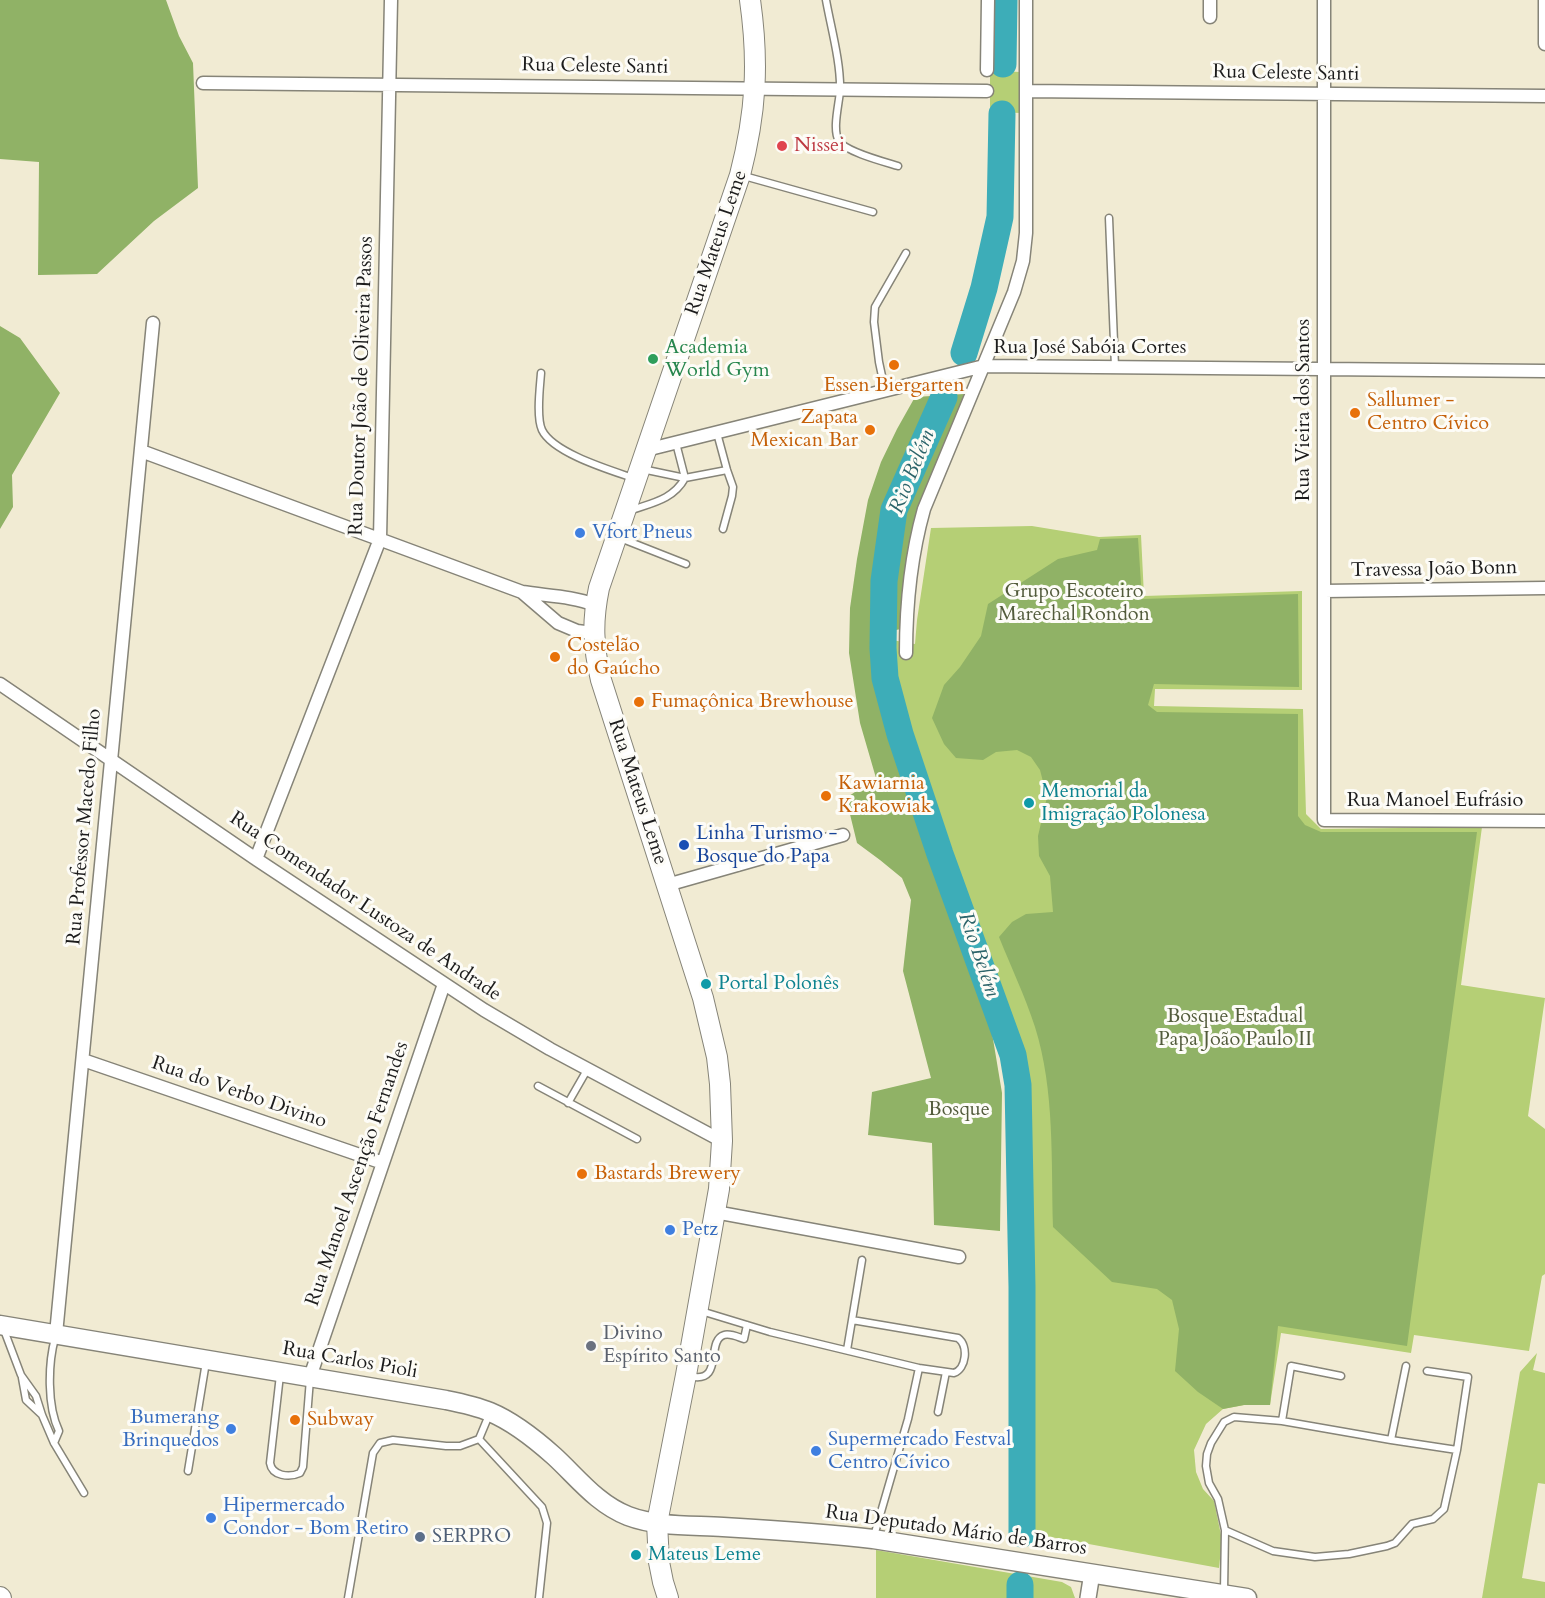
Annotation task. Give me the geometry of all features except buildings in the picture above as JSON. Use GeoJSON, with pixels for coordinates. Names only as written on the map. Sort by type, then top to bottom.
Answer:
{"type":"FeatureCollection","features":[{"type":"Feature","properties":{"kind":"main road","name":"Rua Mateus Leme"},"geometry":{"type":"LineString","coordinates":[[668,1598],[659,1562],[657,1523],[715,1212],[722,1142],[720,1084],[717,1057],[703,998],[601,680],[593,633],[599,588],[740,175],[748,145],[756,88],[755,40],[750,0]]}},
{"type":"Feature","properties":{"kind":"main road","name":"Rua Carlos Pioli"},"geometry":{"type":"LineString","coordinates":[[1,1325],[446,1400],[490,1412],[525,1432],[605,1504],[627,1516],[657,1523]]}},
{"type":"Feature","properties":{"kind":"main road","name":"Rua Deputado Mário de Barros"},"geometry":{"type":"LineString","coordinates":[[657,1523],[811,1532],[873,1539],[1247,1598]]}},
{"type":"Feature","properties":{"kind":"street","name":"Rua Doutor João de Oliveira Passos"},"geometry":{"type":"LineString","coordinates":[[256,859],[380,539],[391,0]]}},
{"type":"Feature","properties":{"kind":"street"},"geometry":{"type":"LineString","coordinates":[[987,70],[988,0]]}},
{"type":"Feature","properties":{"kind":"street"},"geometry":{"type":"LineString","coordinates":[[906,653],[906,624],[918,529],[924,509],[1014,292],[1023,261],[1026,233],[1026,0]]}},
{"type":"Feature","properties":{"kind":"street"},"geometry":{"type":"LineString","coordinates":[[1210,0],[1210,17]]}},
{"type":"Feature","properties":{"kind":"street","name":"Rua Vieira dos Santos"},"geometry":{"type":"LineString","coordinates":[[1324,0],[1324,820]]}},
{"type":"Feature","properties":{"kind":"street"},"geometry":{"type":"LineString","coordinates":[[1545,0],[1545,44]]}},
{"type":"Feature","properties":{"kind":"street","name":"Rua Celeste Santi"},"geometry":{"type":"LineString","coordinates":[[203,83],[987,91]]}},
{"type":"Feature","properties":{"kind":"street","name":"Rua Celeste Santi"},"geometry":{"type":"LineString","coordinates":[[1026,91],[1545,96]]}},
{"type":"Feature","properties":{"kind":"street","name":"Rua Professor Macedo Filho"},"geometry":{"type":"LineString","coordinates":[[56,1334],[153,323]]}},
{"type":"Feature","properties":{"kind":"street","name":"Rua José Sabóia Cortes"},"geometry":{"type":"LineString","coordinates":[[641,466],[675,443],[984,366],[1545,371]]}},
{"type":"Feature","properties":{"kind":"street"},"geometry":{"type":"LineString","coordinates":[[141,451],[522,592],[580,599],[595,605]]}},
{"type":"Feature","properties":{"kind":"street","name":"Travessa João Bonn"},"geometry":{"type":"LineString","coordinates":[[1324,591],[1545,588]]}},
{"type":"Feature","properties":{"kind":"street"},"geometry":{"type":"LineString","coordinates":[[522,592],[558,622],[577,631],[593,633]]}},
{"type":"Feature","properties":{"kind":"street","name":"Rua Comendador Lustoza de Andrade"},"geometry":{"type":"LineString","coordinates":[[0,684],[256,859],[514,1029],[722,1142]]}},
{"type":"Feature","properties":{"kind":"street","name":"Rua Manoel Eufrásio"},"geometry":{"type":"LineString","coordinates":[[1324,820],[1545,821]]}},
{"type":"Feature","properties":{"kind":"street"},"geometry":{"type":"LineString","coordinates":[[667,885],[843,835]]}},
{"type":"Feature","properties":{"kind":"street","name":"Rua Manoel Ascenção Fernandes"},"geometry":{"type":"LineString","coordinates":[[310,1377],[444,984]]}},
{"type":"Feature","properties":{"kind":"street","name":"Rua do Verbo Divino"},"geometry":{"type":"LineString","coordinates":[[83,1060],[382,1163]]}},
{"type":"Feature","properties":{"kind":"street"},"geometry":{"type":"LineString","coordinates":[[715,1212],[959,1257]]}},
{"type":"Feature","properties":{"kind":"street"},"geometry":{"type":"LineString","coordinates":[[1088,1598],[1092,1573]]}},
{"type":"Feature","properties":{"kind":"lane"},"geometry":{"type":"LineString","coordinates":[[826,0],[840,89],[836,131],[838,141],[847,148],[898,166]]}},
{"type":"Feature","properties":{"kind":"lane"},"geometry":{"type":"LineString","coordinates":[[740,175],[873,212]]}},
{"type":"Feature","properties":{"kind":"lane"},"geometry":{"type":"LineString","coordinates":[[1109,218],[1115,367]]}},
{"type":"Feature","properties":{"kind":"lane"},"geometry":{"type":"LineString","coordinates":[[885,391],[877,352],[875,307],[906,253]]}},
{"type":"Feature","properties":{"kind":"lane"},"geometry":{"type":"LineString","coordinates":[[541,373],[539,409],[542,430],[554,443],[581,459],[641,466],[685,478],[727,470]]}},
{"type":"Feature","properties":{"kind":"lane"},"geometry":{"type":"LineString","coordinates":[[717,433],[733,487],[723,529]]}},
{"type":"Feature","properties":{"kind":"lane"},"geometry":{"type":"LineString","coordinates":[[625,513],[666,498],[680,487],[685,478],[675,443]]}},
{"type":"Feature","properties":{"kind":"lane"},"geometry":{"type":"LineString","coordinates":[[616,537],[686,564]]}},
{"type":"Feature","properties":{"kind":"lane"},"geometry":{"type":"LineString","coordinates":[[568,1103],[587,1070]]}},
{"type":"Feature","properties":{"kind":"lane"},"geometry":{"type":"LineString","coordinates":[[538,1086],[637,1139]]}},
{"type":"Feature","properties":{"kind":"lane"},"geometry":{"type":"LineString","coordinates":[[847,1350],[862,1260]]}},
{"type":"Feature","properties":{"kind":"lane"},"geometry":{"type":"LineString","coordinates":[[698,1310],[747,1325],[919,1368],[954,1373],[962,1368],[965,1348],[963,1342],[958,1338],[852,1320]]}},
{"type":"Feature","properties":{"kind":"lane"},"geometry":{"type":"LineString","coordinates":[[1,1325],[21,1375],[26,1400],[42,1415]]}},
{"type":"Feature","properties":{"kind":"lane"},"geometry":{"type":"LineString","coordinates":[[686,1375],[699,1378],[706,1376],[710,1371],[718,1341],[722,1336],[744,1338],[747,1325]]}},
{"type":"Feature","properties":{"kind":"lane"},"geometry":{"type":"LineString","coordinates":[[54,1443],[59,1431],[51,1407],[51,1354],[56,1334]]}},
{"type":"Feature","properties":{"kind":"lane"},"geometry":{"type":"LineString","coordinates":[[188,1471],[206,1359]]}},
{"type":"Feature","properties":{"kind":"lane"},"geometry":{"type":"LineString","coordinates":[[1282,1421],[1291,1366],[1341,1376]]}},
{"type":"Feature","properties":{"kind":"lane"},"geometry":{"type":"LineString","coordinates":[[1391,1440],[1406,1366]]}},
{"type":"Feature","properties":{"kind":"lane"},"geometry":{"type":"LineString","coordinates":[[873,1539],[908,1419],[919,1368]]}},
{"type":"Feature","properties":{"kind":"lane"},"geometry":{"type":"LineString","coordinates":[[1225,1530],[1273,1551],[1315,1557],[1349,1554],[1387,1546],[1395,1543],[1412,1524],[1433,1519],[1444,1509],[1457,1450],[1468,1377],[1427,1371]]}},
{"type":"Feature","properties":{"kind":"lane"},"geometry":{"type":"LineString","coordinates":[[280,1372],[270,1463],[271,1469],[276,1473],[294,1476],[300,1473],[303,1467],[310,1377]]}},
{"type":"Feature","properties":{"kind":"lane"},"geometry":{"type":"LineString","coordinates":[[938,1412],[946,1372]]}},
{"type":"Feature","properties":{"kind":"lane"},"geometry":{"type":"LineString","coordinates":[[21,1375],[36,1396],[54,1443],[84,1493]]}},
{"type":"Feature","properties":{"kind":"lane"},"geometry":{"type":"LineString","coordinates":[[348,1598],[373,1453],[380,1443],[393,1440],[460,1446],[479,1439],[490,1412]]}},
{"type":"Feature","properties":{"kind":"lane"},"geometry":{"type":"LineString","coordinates":[[1224,1594],[1225,1530],[1218,1499],[1209,1483],[1206,1466],[1211,1443],[1224,1422],[1234,1417],[1282,1421],[1457,1450]]}},
{"type":"Feature","properties":{"kind":"lane"},"geometry":{"type":"LineString","coordinates":[[479,1439],[542,1507],[547,1523],[539,1598]]}},
{"type":"Feature","properties":{"kind":"green space"},"geometry":{"type":"Polygon","coordinates":[[[0,0],[166,0],[179,36],[193,63],[198,188],[154,221],[97,274],[38,275],[39,162],[0,159],[0,0]]]}},
{"type":"Feature","properties":{"kind":"green space"},"geometry":{"type":"Polygon","coordinates":[[[990,71],[1022,72],[1021,113],[990,112],[990,71]]]}},
{"type":"Feature","properties":{"kind":"green space"},"geometry":{"type":"Polygon","coordinates":[[[0,326],[20,338],[60,393],[12,475],[13,507],[0,529],[0,326]]]}},
{"type":"Feature","properties":{"kind":"green space","name":"Bosque"},"geometry":{"type":"Polygon","coordinates":[[[964,394],[931,483],[901,629],[876,634],[880,675],[898,751],[936,872],[990,1021],[1002,1093],[1000,1231],[934,1225],[932,1143],[868,1135],[872,1092],[931,1078],[903,971],[911,900],[902,878],[857,843],[846,798],[876,778],[860,723],[849,653],[850,608],[868,500],[881,462],[915,397],[964,394]]]}},
{"type":"Feature","properties":{"kind":"green space","name":"Bosque Estadual Papa João Paulo II"},"geometry":{"type":"Polygon","coordinates":[[[1032,526],[1099,537],[1141,535],[1144,596],[1302,591],[1302,690],[1155,689],[1154,706],[1303,709],[1306,814],[1321,829],[1482,827],[1461,985],[1545,998],[1528,1116],[1545,1129],[1545,1274],[1542,1276],[1529,1351],[1414,1335],[1411,1353],[1281,1333],[1270,1405],[1244,1405],[1223,1409],[1206,1424],[1194,1450],[1196,1472],[1203,1489],[1214,1501],[1222,1540],[1219,1568],[1029,1533],[1026,1092],[1019,1053],[966,907],[905,724],[893,672],[892,640],[915,644],[931,528],[1032,526]]]}},
{"type":"Feature","properties":{"kind":"green space","name":"Bosque Estadual Papa João Paulo II"},"geometry":{"type":"Polygon","coordinates":[[[1138,538],[1142,599],[1298,594],[1299,687],[1154,684],[1148,705],[1157,712],[1298,714],[1298,816],[1305,825],[1321,832],[1477,832],[1407,1346],[1278,1326],[1270,1405],[1244,1405],[1223,1409],[1198,1392],[1175,1371],[1179,1329],[1172,1300],[1157,1289],[1112,1282],[1053,1227],[1051,1126],[1046,1076],[1031,1015],[999,937],[1012,922],[1026,914],[1053,912],[1050,876],[1039,856],[1038,836],[1047,797],[1040,770],[1031,757],[1017,750],[996,752],[983,760],[956,758],[944,744],[932,718],[944,685],[960,667],[981,636],[988,604],[1058,559],[1097,550],[1100,539],[1138,538]]]}},
{"type":"Feature","properties":{"kind":"green space"},"geometry":{"type":"Polygon","coordinates":[[[1537,1353],[1533,1370],[1545,1373],[1545,1484],[1538,1483],[1522,1578],[1545,1582],[1545,1598],[1482,1598],[1520,1372],[1537,1353]]]}},
{"type":"Feature","properties":{"kind":"green space"},"geometry":{"type":"Polygon","coordinates":[[[876,1550],[1062,1582],[1071,1587],[1075,1598],[876,1598],[876,1550]]]}},
{"type":"Feature","properties":{"kind":"waterway","name":"Rio Belém"},"geometry":{"type":"LineString","coordinates":[[1003,64],[1004,0]]}},
{"type":"Feature","properties":{"kind":"waterway","name":"Rio Belém"},"geometry":{"type":"LineString","coordinates":[[964,353],[984,288],[1000,217],[1002,114]]}},
{"type":"Feature","properties":{"kind":"waterway","name":"Rio Belém"},"geometry":{"type":"LineString","coordinates":[[944,397],[894,510],[884,581],[885,678],[900,734],[940,854],[1013,1055],[1018,1085],[1022,1287],[1022,1534]]}},
{"type":"Feature","properties":{"kind":"waterway","name":"Rio Belém"},"geometry":{"type":"LineString","coordinates":[[1020,1585],[1020,1598]]}},
{"type":"Feature","properties":{"kind":"place","name":"Nissei"},"geometry":{"type":"Point","coordinates":[782,146]}},
{"type":"Feature","properties":{"kind":"place","name":"Academia World Gym"},"geometry":{"type":"Point","coordinates":[653,359]}},
{"type":"Feature","properties":{"kind":"place","name":"Essen Biergarten"},"geometry":{"type":"Point","coordinates":[894,365]}},
{"type":"Feature","properties":{"kind":"place","name":"Sallumer - Centro Cívico"},"geometry":{"type":"Point","coordinates":[1355,413]}},
{"type":"Feature","properties":{"kind":"place","name":"Zapata Mexican Bar"},"geometry":{"type":"Point","coordinates":[870,430]}},
{"type":"Feature","properties":{"kind":"place","name":"Vfort Pneus"},"geometry":{"type":"Point","coordinates":[580,533]}},
{"type":"Feature","properties":{"kind":"place","name":"Costelão do Gaúcho"},"geometry":{"type":"Point","coordinates":[555,657]}},
{"type":"Feature","properties":{"kind":"place","name":"Fumaçônica Brewhouse"},"geometry":{"type":"Point","coordinates":[639,702]}},
{"type":"Feature","properties":{"kind":"place","name":"Kawiarnia Krakowiak"},"geometry":{"type":"Point","coordinates":[826,796]}},
{"type":"Feature","properties":{"kind":"place","name":"Memorial da Imigração Polonesa"},"geometry":{"type":"Point","coordinates":[1029,803]}},
{"type":"Feature","properties":{"kind":"place","name":"Linha Turismo - Bosque do Papa"},"geometry":{"type":"Point","coordinates":[684,845]}},
{"type":"Feature","properties":{"kind":"place","name":"Portal Polonês"},"geometry":{"type":"Point","coordinates":[706,984]}},
{"type":"Feature","properties":{"kind":"place","name":"Bastards Brewery"},"geometry":{"type":"Point","coordinates":[582,1174]}},
{"type":"Feature","properties":{"kind":"place","name":"Petz"},"geometry":{"type":"Point","coordinates":[670,1230]}},
{"type":"Feature","properties":{"kind":"place","name":"Divino Espírito Santo"},"geometry":{"type":"Point","coordinates":[591,1346]}},
{"type":"Feature","properties":{"kind":"place","name":"Subway"},"geometry":{"type":"Point","coordinates":[295,1420]}},
{"type":"Feature","properties":{"kind":"place","name":"Bumerang Brinquedos"},"geometry":{"type":"Point","coordinates":[231,1429]}},
{"type":"Feature","properties":{"kind":"place","name":"Supermercado Festval Centro Cívico"},"geometry":{"type":"Point","coordinates":[816,1451]}},
{"type":"Feature","properties":{"kind":"place","name":"Hipermercado Condor - Bom Retiro"},"geometry":{"type":"Point","coordinates":[211,1518]}},
{"type":"Feature","properties":{"kind":"place","name":"SERPRO"},"geometry":{"type":"Point","coordinates":[420,1537]}},
{"type":"Feature","properties":{"kind":"place","name":"Mateus Leme"},"geometry":{"type":"Point","coordinates":[636,1555]}},
{"type":"Feature","properties":{"kind":"park label","name":"Grupo Escoteiro Marechal Rondon"},"geometry":{"type":"Point","coordinates":[1074,604]}}]}
